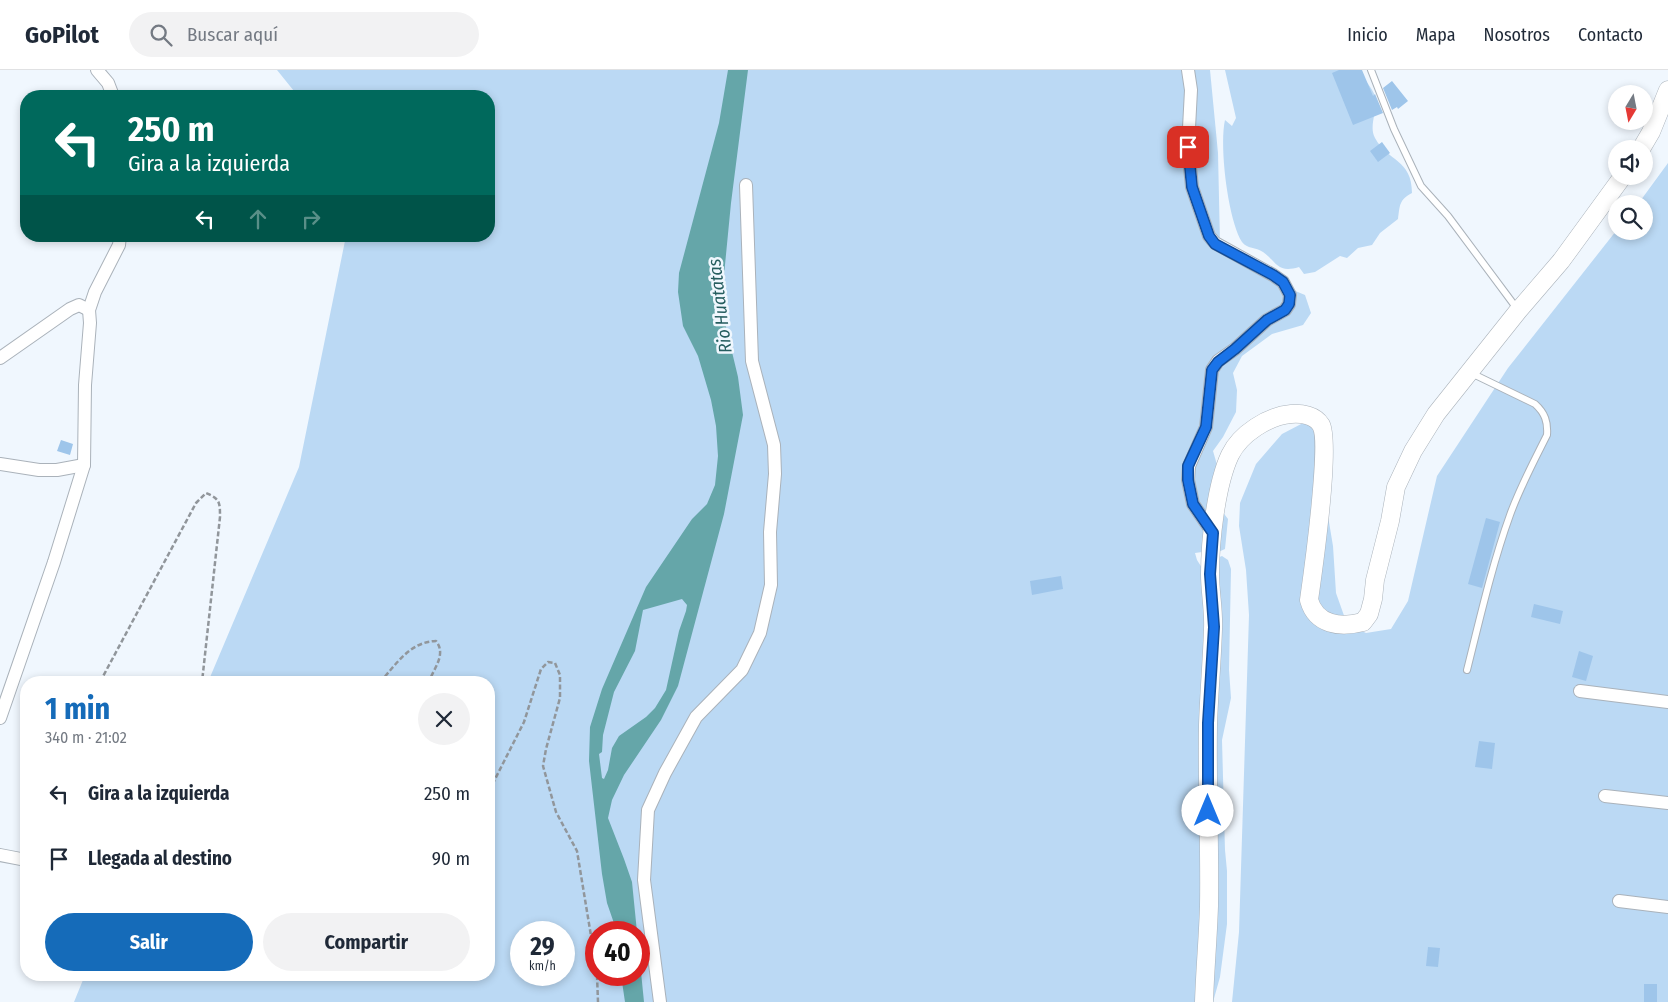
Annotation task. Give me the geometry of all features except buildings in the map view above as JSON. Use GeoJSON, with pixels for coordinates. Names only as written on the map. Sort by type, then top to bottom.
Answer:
{"type":"FeatureCollection","features":[{"type":"Feature","properties":{"kind":"street"},"geometry":{"type":"LineString","coordinates":[[97,70],[108,83],[111,90]]}},
{"type":"Feature","properties":{"kind":"street"},"geometry":{"type":"LineString","coordinates":[[1188,70],[1191,90],[1188,147],[1192,187],[1209,236],[1215,244],[1283,282],[1290,295],[1289,304],[1285,310],[1267,320],[1218,362],[1212,370],[1206,427],[1188,466],[1188,480],[1193,504],[1213,533]]}},
{"type":"Feature","properties":{"kind":"street"},"geometry":{"type":"LineString","coordinates":[[1646,140],[1668,90]]}},
{"type":"Feature","properties":{"kind":"street"},"geometry":{"type":"LineString","coordinates":[[660,1002],[644,880],[648,810],[665,773],[696,717],[742,670],[760,633],[771,585],[770,532],[775,474],[774,445],[752,361],[746,185]]}},
{"type":"Feature","properties":{"kind":"street"},"geometry":{"type":"LineString","coordinates":[[1203,999],[1209,906],[1208,741],[1214,627],[1210,574],[1213,533],[1220,485],[1230,454],[1242,438],[1258,425],[1277,417],[1290,414],[1305,415],[1315,418],[1322,426],[1324,457],[1310,600],[1312,610],[1318,617],[1348,626],[1363,622],[1369,614],[1373,598],[1375,580],[1390,521],[1396,487],[1413,451],[1436,414],[1518,310],[1561,262],[1617,185]]}},
{"type":"Feature","properties":{"kind":"street"},"geometry":{"type":"LineString","coordinates":[[0,718],[54,562],[84,465],[85,386],[90,323],[89,310],[95,292],[119,242]]}},
{"type":"Feature","properties":{"kind":"street"},"geometry":{"type":"LineString","coordinates":[[0,358],[70,309],[79,305],[89,310]]}},
{"type":"Feature","properties":{"kind":"street"},"geometry":{"type":"LineString","coordinates":[[0,464],[39,470],[57,470],[84,465]]}},
{"type":"Feature","properties":{"kind":"street"},"geometry":{"type":"LineString","coordinates":[[1580,691],[1668,702]]}},
{"type":"Feature","properties":{"kind":"street"},"geometry":{"type":"LineString","coordinates":[[1605,796],[1668,803]]}},
{"type":"Feature","properties":{"kind":"street"},"geometry":{"type":"LineString","coordinates":[[0,855],[20,859]]}},
{"type":"Feature","properties":{"kind":"street"},"geometry":{"type":"LineString","coordinates":[[1619,901],[1668,907]]}},
{"type":"Feature","properties":{"kind":"lane"},"geometry":{"type":"LineString","coordinates":[[1371,70],[1394,129],[1421,186],[1460,231],[1518,310]]}},
{"type":"Feature","properties":{"kind":"lane"},"geometry":{"type":"LineString","coordinates":[[1467,670],[1510,516],[1518,493],[1547,435],[1548,424],[1543,411],[1536,404],[1470,372]]}},
{"type":"Feature","properties":{"kind":"path"},"geometry":{"type":"LineString","coordinates":[[103,676],[196,503],[206,493],[215,497],[220,502],[220,517],[203,676]]}},
{"type":"Feature","properties":{"kind":"path"},"geometry":{"type":"LineString","coordinates":[[385,676],[408,650],[419,644],[436,641],[440,646],[440,659],[432,676]]}},
{"type":"Feature","properties":{"kind":"path"},"geometry":{"type":"LineString","coordinates":[[495,779],[524,722],[541,669],[548,662],[555,663],[560,675],[560,698],[543,766],[556,812],[576,851],[588,921]]}},
{"type":"Feature","properties":{"kind":"path"},"geometry":{"type":"LineString","coordinates":[[597,986],[598,1002]]}},
{"type":"Feature","properties":{"kind":"shaded area"},"geometry":{"type":"Polygon","coordinates":[[[277,70],[1210,70],[1218,153],[1220,243],[1293,290],[1305,295],[1311,313],[1303,325],[1272,334],[1242,356],[1233,373],[1237,390],[1236,412],[1223,437],[1213,451],[1222,482],[1219,507],[1228,519],[1225,549],[1209,556],[1202,552],[1195,553],[1204,571],[1217,558],[1222,556],[1228,560],[1231,569],[1229,670],[1231,698],[1222,740],[1227,924],[1220,977],[1213,1002],[74,1002],[83,981],[495,981],[495,676],[211,676],[299,467],[345,242],[495,242],[495,90],[293,90],[277,70]]]}},
{"type":"Feature","properties":{"kind":"shaded area"},"geometry":{"type":"Polygon","coordinates":[[[1225,70],[1359,70],[1375,96],[1376,106],[1373,133],[1375,138],[1386,152],[1404,167],[1411,182],[1412,193],[1401,203],[1398,219],[1380,233],[1372,245],[1358,248],[1347,258],[1340,256],[1315,272],[1304,274],[1299,267],[1292,269],[1281,268],[1263,252],[1246,246],[1242,242],[1237,232],[1229,201],[1224,164],[1223,132],[1225,120],[1232,126],[1236,118],[1225,70]]]}},
{"type":"Feature","properties":{"kind":"shaded area"},"geometry":{"type":"Polygon","coordinates":[[[1668,163],[1668,1002],[1232,1002],[1239,932],[1249,615],[1246,570],[1239,526],[1240,503],[1256,464],[1282,434],[1305,422],[1318,431],[1326,504],[1333,546],[1336,593],[1347,624],[1366,633],[1391,629],[1408,601],[1437,476],[1508,368],[1609,240],[1653,240],[1653,195],[1645,195],[1668,163]]]}},
{"type":"Feature","properties":{"kind":"water","name":"Rio Huatatas"},"geometry":{"type":"Polygon","coordinates":[[[728,70],[748,70],[731,203],[721,306],[738,377],[743,415],[724,514],[678,686],[661,720],[624,775],[612,800],[608,818],[632,882],[636,921],[613,921],[607,903],[602,874],[589,761],[590,727],[602,689],[646,587],[692,519],[707,504],[715,485],[718,456],[716,426],[711,400],[698,356],[683,326],[678,292],[679,273],[719,123],[728,70]],[[682,599],[643,610],[635,651],[614,692],[603,735],[602,752],[599,754],[602,778],[604,779],[608,770],[612,748],[619,736],[646,717],[655,708],[666,690],[679,631],[687,605],[682,599]]]}},
{"type":"Feature","properties":{"kind":"water"},"geometry":{"type":"Polygon","coordinates":[[[623,986],[642,986],[644,1002],[625,1002],[623,986]]]}},
{"type":"Feature","properties":{"kind":"route"},"geometry":{"type":"LineString","coordinates":[[1188,147],[1192,187],[1209,236],[1215,244],[1283,282],[1290,295],[1289,304],[1285,310],[1267,320],[1218,362],[1212,370],[1206,427],[1188,466],[1188,480],[1193,504],[1213,533],[1210,574],[1214,627],[1208,723],[1208,811]]}}]}
